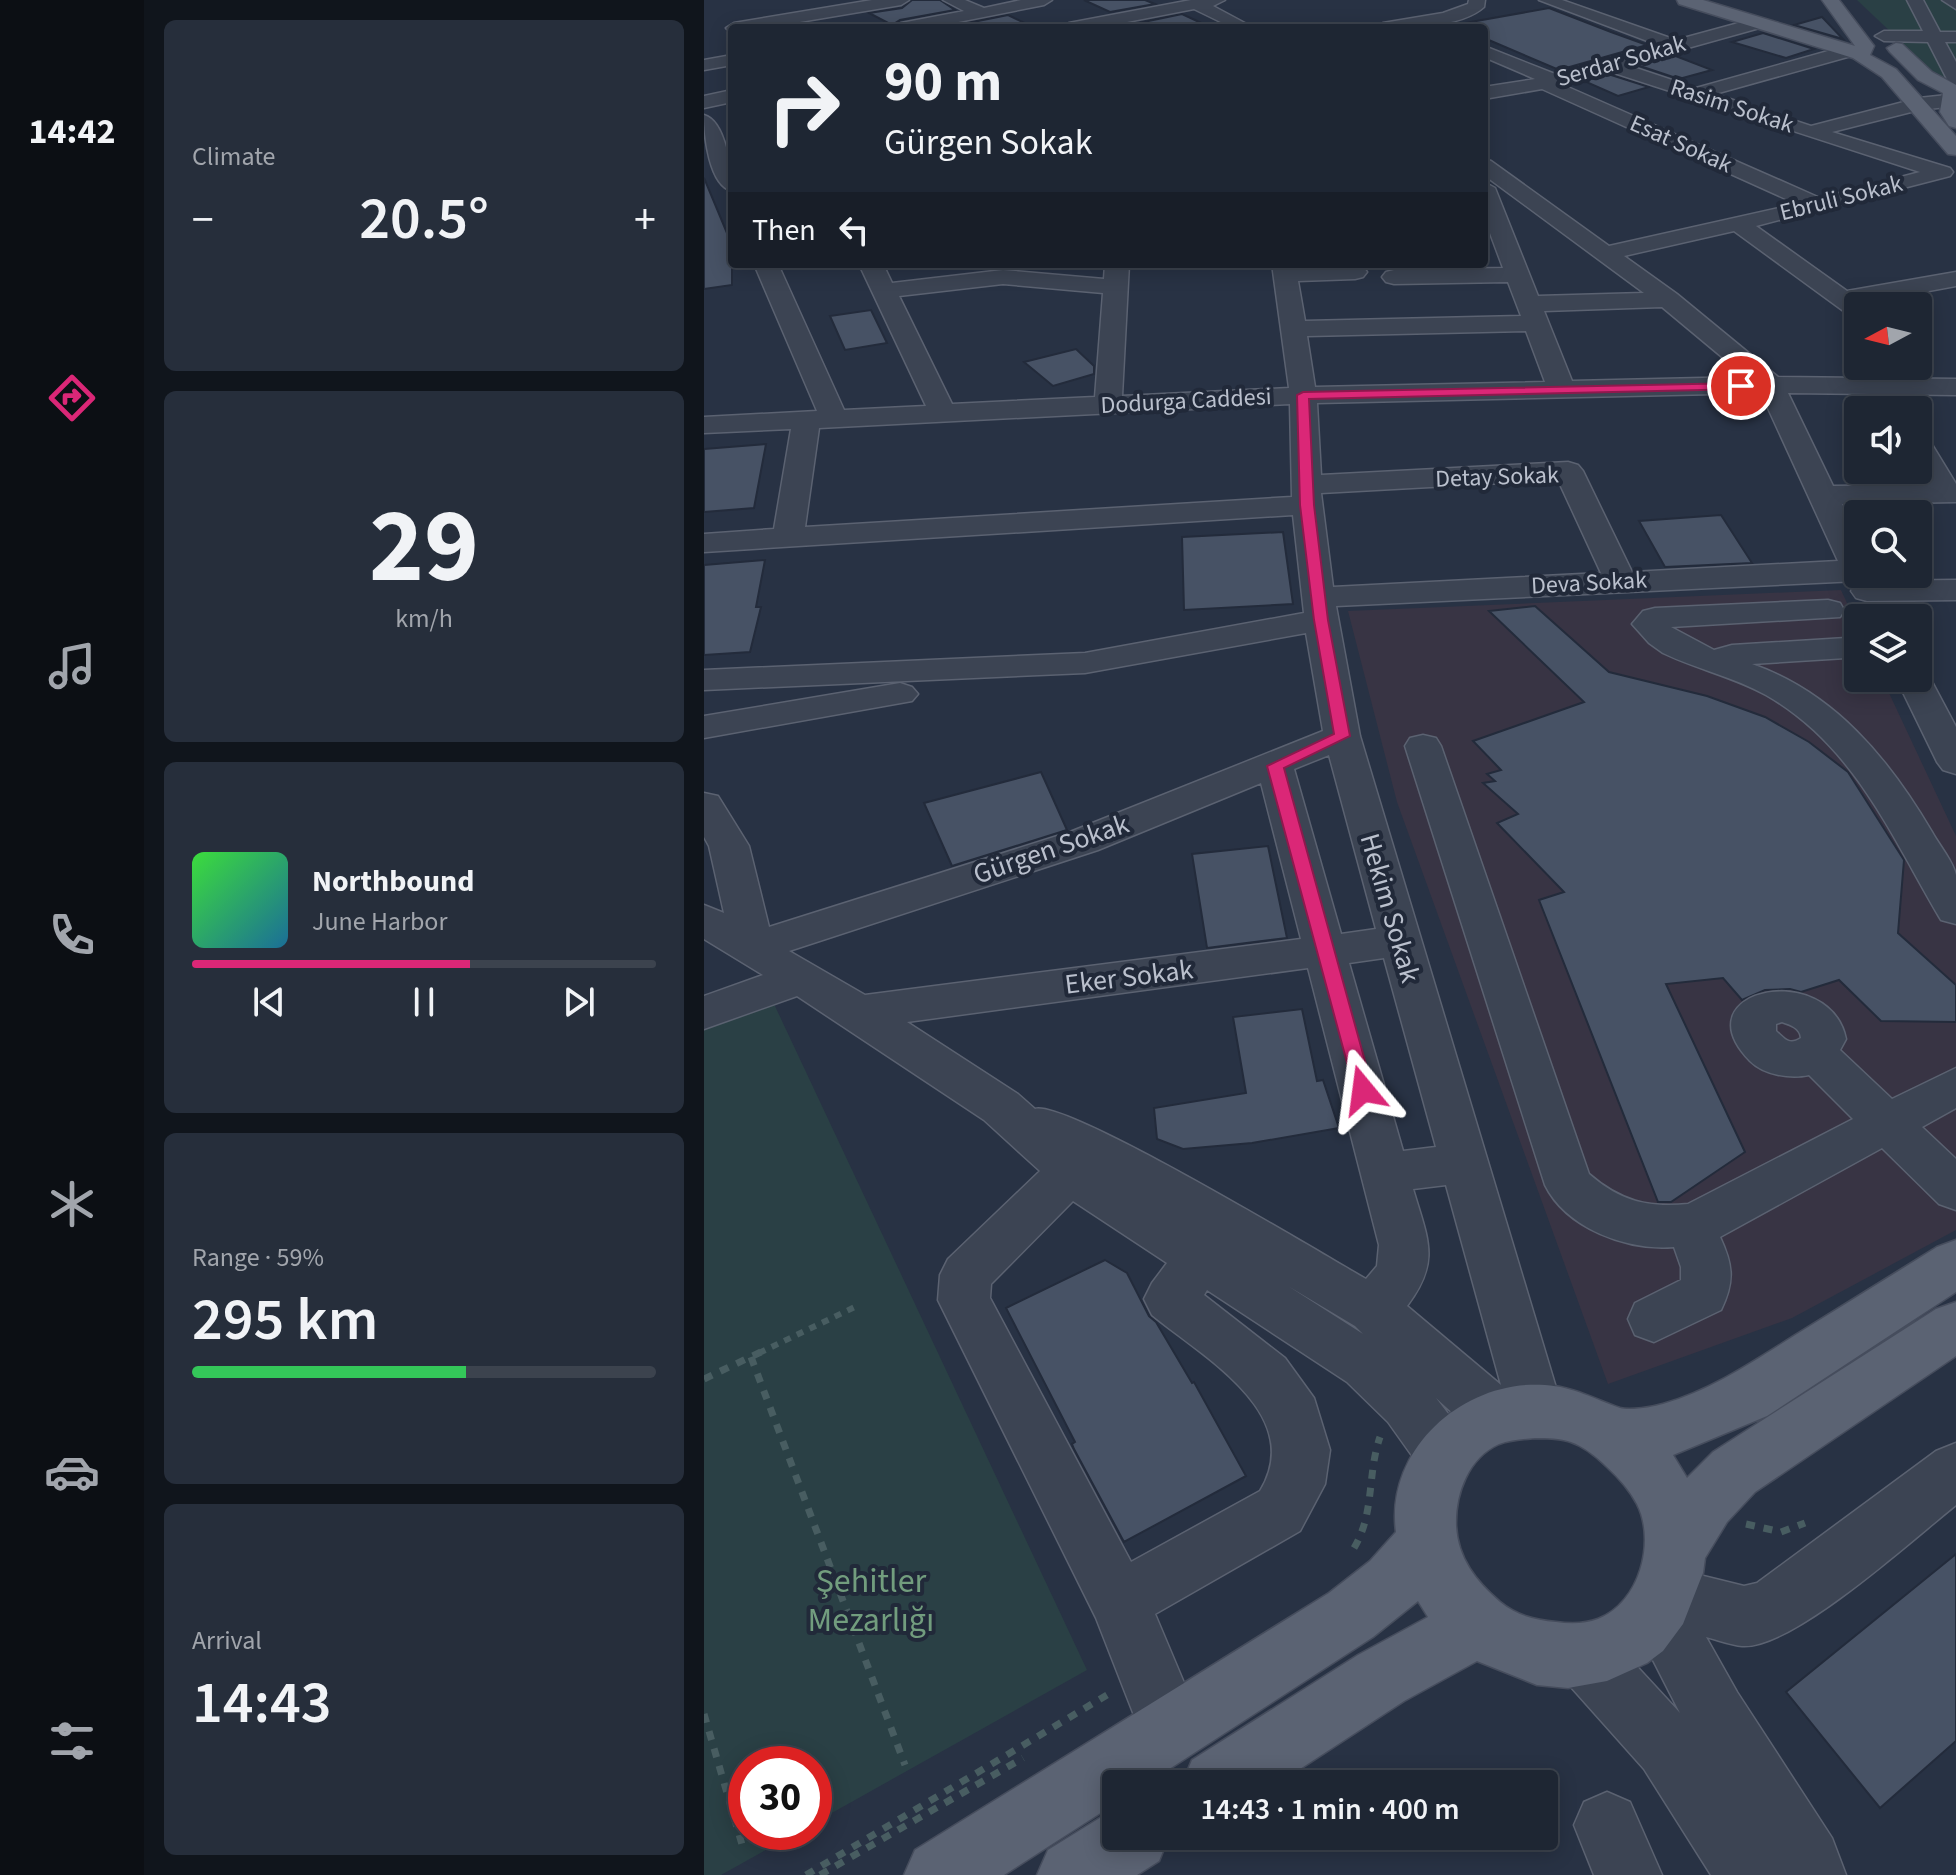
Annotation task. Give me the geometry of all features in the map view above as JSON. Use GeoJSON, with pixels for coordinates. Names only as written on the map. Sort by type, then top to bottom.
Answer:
{"type":"FeatureCollection","features":[{"type":"Feature","properties":{"kind":"main road"},"geometry":{"type":"LineString","coordinates":[[1685,0],[1728,7],[1757,23],[1851,50],[1889,73],[1956,149]]}},
{"type":"Feature","properties":{"kind":"main road"},"geometry":{"type":"LineString","coordinates":[[1830,0],[1851,50]]}},
{"type":"Feature","properties":{"kind":"main road"},"geometry":{"type":"LineString","coordinates":[[1850,0],[1925,76],[1953,91],[1950,112],[1956,122]]}},
{"type":"Feature","properties":{"kind":"main road"},"geometry":{"type":"LineString","coordinates":[[1617,1437],[1662,1432],[1747,1397],[1956,1263]]}},
{"type":"Feature","properties":{"kind":"main road"},"geometry":{"type":"LineString","coordinates":[[1665,1584],[1672,1515],[1660,1485],[1641,1458],[1617,1437],[1578,1418],[1516,1414],[1477,1426],[1445,1455],[1431,1481],[1424,1511],[1426,1543],[1435,1574],[1453,1602],[1477,1626],[1510,1646],[1547,1656],[1584,1655],[1613,1646],[1638,1631],[1665,1584],[1706,1501],[1734,1472],[1956,1326]]}},
{"type":"Feature","properties":{"kind":"main road"},"geometry":{"type":"LineString","coordinates":[[940,1875],[1159,1699],[1386,1591],[1408,1569],[1426,1543]]}},
{"type":"Feature","properties":{"kind":"main road"},"geometry":{"type":"LineString","coordinates":[[1238,1770],[1381,1678],[1477,1626]]}},
{"type":"Feature","properties":{"kind":"main road"},"geometry":{"type":"LineString","coordinates":[[1073,1875],[1112,1850]]}},
{"type":"Feature","properties":{"kind":"street"},"geometry":{"type":"LineString","coordinates":[[817,0],[831,12],[853,23]]}},
{"type":"Feature","properties":{"kind":"street"},"geometry":{"type":"LineString","coordinates":[[758,24],[901,0]]}},
{"type":"Feature","properties":{"kind":"street"},"geometry":{"type":"LineString","coordinates":[[951,0],[982,13]]}},
{"type":"Feature","properties":{"kind":"street"},"geometry":{"type":"LineString","coordinates":[[923,24],[1044,0]]}},
{"type":"Feature","properties":{"kind":"street"},"geometry":{"type":"LineString","coordinates":[[1105,24],[1217,0]]}},
{"type":"Feature","properties":{"kind":"street"},"geometry":{"type":"LineString","coordinates":[[1427,24],[1476,7],[1477,0]]}},
{"type":"Feature","properties":{"kind":"street"},"geometry":{"type":"LineString","coordinates":[[1547,0],[1676,46]]}},
{"type":"Feature","properties":{"kind":"street"},"geometry":{"type":"LineString","coordinates":[[1810,132],[1919,104],[1953,91],[1934,37],[1915,0]]}},
{"type":"Feature","properties":{"kind":"street"},"geometry":{"type":"LineString","coordinates":[[1950,0],[1956,4]]}},
{"type":"Feature","properties":{"kind":"street"},"geometry":{"type":"LineString","coordinates":[[1196,4],[1238,24]]}},
{"type":"Feature","properties":{"kind":"street","name":"Serdar Sokak"},"geometry":{"type":"LineString","coordinates":[[1488,90],[1549,82],[1757,23]]}},
{"type":"Feature","properties":{"kind":"street"},"geometry":{"type":"LineString","coordinates":[[728,29],[714,31],[728,41]]}},
{"type":"Feature","properties":{"kind":"street"},"geometry":{"type":"LineString","coordinates":[[1695,94],[1851,50],[1890,42],[1956,37]]}},
{"type":"Feature","properties":{"kind":"street","name":"Esat Sokak"},"geometry":{"type":"LineString","coordinates":[[1488,53],[1818,205]]}},
{"type":"Feature","properties":{"kind":"street"},"geometry":{"type":"LineString","coordinates":[[704,65],[728,61]]}},
{"type":"Feature","properties":{"kind":"street","name":"Rasim Sokak"},"geometry":{"type":"LineString","coordinates":[[1609,65],[1810,132],[1949,174]]}},
{"type":"Feature","properties":{"kind":"street"},"geometry":{"type":"LineString","coordinates":[[704,102],[728,97]]}},
{"type":"Feature","properties":{"kind":"street"},"geometry":{"type":"LineString","coordinates":[[704,121],[728,176]]}},
{"type":"Feature","properties":{"kind":"street"},"geometry":{"type":"LineString","coordinates":[[1488,168],[1668,299],[1771,385],[1844,539]]}},
{"type":"Feature","properties":{"kind":"street","name":"Ebruli Sokak"},"geometry":{"type":"LineString","coordinates":[[1607,253],[1949,174]]}},
{"type":"Feature","properties":{"kind":"street"},"geometry":{"type":"LineString","coordinates":[[1488,201],[1513,240],[1518,275],[1562,391]]}},
{"type":"Feature","properties":{"kind":"street","name":"Ebruli Sokak"},"geometry":{"type":"LineString","coordinates":[[1739,224],[1844,300]]}},
{"type":"Feature","properties":{"kind":"street"},"geometry":{"type":"LineString","coordinates":[[1552,238],[1584,236]]}},
{"type":"Feature","properties":{"kind":"street"},"geometry":{"type":"LineString","coordinates":[[767,268],[820,420],[788,537]]}},
{"type":"Feature","properties":{"kind":"street"},"geometry":{"type":"LineString","coordinates":[[873,268],[943,413]]}},
{"type":"Feature","properties":{"kind":"street"},"geometry":{"type":"LineString","coordinates":[[1303,395],[1285,269],[1355,272]]}},
{"type":"Feature","properties":{"kind":"street"},"geometry":{"type":"LineString","coordinates":[[884,291],[983,271],[1116,275],[1108,404]]}},
{"type":"Feature","properties":{"kind":"street"},"geometry":{"type":"LineString","coordinates":[[1394,277],[1518,275]]}},
{"type":"Feature","properties":{"kind":"street"},"geometry":{"type":"LineString","coordinates":[[1904,292],[1956,279]]}},
{"type":"Feature","properties":{"kind":"street"},"geometry":{"type":"LineString","coordinates":[[1294,329],[1533,313],[1668,299]]}},
{"type":"Feature","properties":{"kind":"street"},"geometry":{"type":"LineString","coordinates":[[1932,364],[1956,384]]}},
{"type":"Feature","properties":{"kind":"street","name":"Dodurga Caddesi"},"geometry":{"type":"LineString","coordinates":[[704,425],[1303,395],[1956,384]]}},
{"type":"Feature","properties":{"kind":"street"},"geometry":{"type":"LineString","coordinates":[[1885,386],[1891,396]]}},
{"type":"Feature","properties":{"kind":"street","name":"Hekim Sokak"},"geometry":{"type":"LineString","coordinates":[[1303,395],[1307,495],[1320,608],[1342,736],[1464,1163],[1516,1414]]}},
{"type":"Feature","properties":{"kind":"street"},"geometry":{"type":"LineString","coordinates":[[1932,465],[1951,493]]}},
{"type":"Feature","properties":{"kind":"street","name":"Detay Sokak"},"geometry":{"type":"LineString","coordinates":[[1307,495],[1568,471],[1621,581]]}},
{"type":"Feature","properties":{"kind":"street"},"geometry":{"type":"LineString","coordinates":[[1824,495],[1951,493]]}},
{"type":"Feature","properties":{"kind":"street"},"geometry":{"type":"LineString","coordinates":[[704,543],[1307,495]]}},
{"type":"Feature","properties":{"kind":"street","name":"Deva Sokak"},"geometry":{"type":"LineString","coordinates":[[1085,663],[1320,608],[1621,581],[1844,585]]}},
{"type":"Feature","properties":{"kind":"street","name":"Deva Sokak"},"geometry":{"type":"LineString","coordinates":[[1920,588],[1956,590]]}},
{"type":"Feature","properties":{"kind":"street"},"geometry":{"type":"LineString","coordinates":[[1828,610],[1655,618],[1649,624],[1657,634],[1716,663],[1757,676],[1790,695],[1821,716],[1859,751],[1888,790],[1956,910]]}},
{"type":"Feature","properties":{"kind":"street"},"geometry":{"type":"LineString","coordinates":[[1716,663],[1732,655],[1844,648]]}},
{"type":"Feature","properties":{"kind":"street"},"geometry":{"type":"LineString","coordinates":[[704,680],[1085,663]]}},
{"type":"Feature","properties":{"kind":"street"},"geometry":{"type":"LineString","coordinates":[[704,727],[1085,663]]}},
{"type":"Feature","properties":{"kind":"street"},"geometry":{"type":"LineString","coordinates":[[1921,692],[1951,743]]}},
{"type":"Feature","properties":{"kind":"street","name":"Gürgen Sokak"},"geometry":{"type":"LineString","coordinates":[[753,947],[1084,841],[1275,766],[1342,736]]}},
{"type":"Feature","properties":{"kind":"street"},"geometry":{"type":"LineString","coordinates":[[1423,746],[1569,1185],[1583,1200],[1621,1221],[1655,1228],[1688,1226],[1708,1220],[1956,1086]]}},
{"type":"Feature","properties":{"kind":"street"},"geometry":{"type":"LineString","coordinates":[[1275,766],[1404,1245],[1402,1273],[1373,1310]]}},
{"type":"Feature","properties":{"kind":"street"},"geometry":{"type":"LineString","coordinates":[[704,805],[729,846],[753,947]]}},
{"type":"Feature","properties":{"kind":"street"},"geometry":{"type":"LineString","coordinates":[[704,920],[859,1012],[1001,1107],[1091,1187],[1366,1365],[1407,1404],[1445,1455]]}},
{"type":"Feature","properties":{"kind":"street","name":"Eker Sokak"},"geometry":{"type":"LineString","coordinates":[[859,1012],[1399,941]]}},
{"type":"Feature","properties":{"kind":"street"},"geometry":{"type":"LineString","coordinates":[[704,1013],[802,977]]}},
{"type":"Feature","properties":{"kind":"street"},"geometry":{"type":"LineString","coordinates":[[1816,1054],[1956,1190]]}},
{"type":"Feature","properties":{"kind":"street"},"geometry":{"type":"LineString","coordinates":[[1001,1107],[1122,1163],[1373,1310],[1516,1414]]}},
{"type":"Feature","properties":{"kind":"street"},"geometry":{"type":"LineString","coordinates":[[1386,1173],[1464,1163]]}},
{"type":"Feature","properties":{"kind":"street"},"geometry":{"type":"LineString","coordinates":[[1073,1170],[966,1275],[964,1300],[1119,1601],[1159,1699]]}},
{"type":"Feature","properties":{"kind":"street"},"geometry":{"type":"LineString","coordinates":[[1654,1319],[1703,1294],[1706,1286],[1706,1260],[1688,1226]]}},
{"type":"Feature","properties":{"kind":"street"},"geometry":{"type":"LineString","coordinates":[[1119,1601],[1280,1511],[1296,1484],[1302,1450],[1294,1416],[1266,1375],[1170,1299],[1201,1259]]}},
{"type":"Feature","properties":{"kind":"street"},"geometry":{"type":"LineString","coordinates":[[1665,1584],[1744,1616],[1766,1611],[1791,1597],[1956,1470]]}},
{"type":"Feature","properties":{"kind":"street"},"geometry":{"type":"LineString","coordinates":[[1665,1584],[1715,1714],[1808,1862],[1812,1875]]}},
{"type":"Feature","properties":{"kind":"street"},"geometry":{"type":"LineString","coordinates":[[1584,1655],[1667,1746],[1750,1875]]}},
{"type":"Feature","properties":{"kind":"path"},"geometry":{"type":"LineString","coordinates":[[704,1379],[859,1305]]}},
{"type":"Feature","properties":{"kind":"path"},"geometry":{"type":"LineString","coordinates":[[751,1357],[905,1765]]}},
{"type":"Feature","properties":{"kind":"path"},"geometry":{"type":"LineString","coordinates":[[806,1875],[1159,1699]]}},
{"type":"Feature","properties":{"kind":"path"},"geometry":{"type":"LineString","coordinates":[[704,1714],[728,1796]]}},
{"type":"Feature","properties":{"kind":"shaded area"},"geometry":{"type":"Polygon","coordinates":[[[1841,590],[1847,604],[1844,604],[1844,692],[1889,692],[1956,836],[1956,1230],[1792,1318],[1608,1384],[1397,802],[1348,611],[1841,590]]]}},
{"type":"Feature","properties":{"kind":"green space"},"geometry":{"type":"Polygon","coordinates":[[[1857,0],[1956,0],[1956,84],[1931,70],[1857,0]]]}},
{"type":"Feature","properties":{"kind":"green space","name":"Şehitler Mezarlığı"},"geometry":{"type":"Polygon","coordinates":[[[774,1004],[1087,1670],[832,1813],[832,1746],[728,1746],[728,1850],[766,1850],[721,1875],[704,1875],[704,1030],[774,1004]]]}},
{"type":"Feature","properties":{"kind":"building"},"geometry":{"type":"Polygon","coordinates":[[[912,0],[940,0],[955,10],[900,20],[894,24],[869,13],[902,8],[912,0]]]}},
{"type":"Feature","properties":{"kind":"building"},"geometry":{"type":"Polygon","coordinates":[[[1084,0],[1145,0],[1155,4],[1110,12],[1084,0]]]}},
{"type":"Feature","properties":{"kind":"building"},"geometry":{"type":"Polygon","coordinates":[[[1549,8],[1647,45],[1559,70],[1488,40],[1488,24],[1460,24],[1549,8]]]}},
{"type":"Feature","properties":{"kind":"building"},"geometry":{"type":"Polygon","coordinates":[[[1182,14],[1203,24],[1134,24],[1182,14]]]}},
{"type":"Feature","properties":{"kind":"building"},"geometry":{"type":"Polygon","coordinates":[[[1008,15],[1027,24],[963,24],[1008,15]]]}},
{"type":"Feature","properties":{"kind":"building"},"geometry":{"type":"Polygon","coordinates":[[[1822,17],[1843,39],[1794,25],[1822,17]]]}},
{"type":"Feature","properties":{"kind":"building"},"geometry":{"type":"Polygon","coordinates":[[[1763,33],[1814,49],[1786,58],[1732,42],[1763,33]]]}},
{"type":"Feature","properties":{"kind":"building"},"geometry":{"type":"Polygon","coordinates":[[[1673,55],[1712,70],[1679,79],[1637,65],[1673,55]]]}},
{"type":"Feature","properties":{"kind":"building"},"geometry":{"type":"Polygon","coordinates":[[[1608,74],[1649,87],[1618,96],[1584,81],[1608,74]]]}},
{"type":"Feature","properties":{"kind":"building"},"geometry":{"type":"Polygon","coordinates":[[[704,178],[728,235],[728,268],[732,268],[732,285],[704,289],[704,178]]]}},
{"type":"Feature","properties":{"kind":"building"},"geometry":{"type":"Polygon","coordinates":[[[871,310],[887,343],[845,350],[830,316],[871,310]]]}},
{"type":"Feature","properties":{"kind":"building"},"geometry":{"type":"Polygon","coordinates":[[[1076,349],[1094,366],[1094,374],[1053,386],[1024,362],[1076,349]]]}},
{"type":"Feature","properties":{"kind":"building"},"geometry":{"type":"Polygon","coordinates":[[[766,444],[754,508],[704,512],[704,449],[766,444]]]}},
{"type":"Feature","properties":{"kind":"building"},"geometry":{"type":"Polygon","coordinates":[[[1721,515],[1752,563],[1665,567],[1639,521],[1721,515]]]}},
{"type":"Feature","properties":{"kind":"building"},"geometry":{"type":"Polygon","coordinates":[[[1283,532],[1293,604],[1184,610],[1182,537],[1283,532]]]}},
{"type":"Feature","properties":{"kind":"building"},"geometry":{"type":"Polygon","coordinates":[[[765,560],[756,607],[761,607],[750,652],[704,655],[704,565],[765,560]]]}},
{"type":"Feature","properties":{"kind":"building"},"geometry":{"type":"Polygon","coordinates":[[[1535,606],[1609,672],[1707,696],[1765,717],[1809,742],[1848,772],[1904,860],[1898,933],[1956,985],[1956,1022],[1881,1021],[1839,980],[1801,992],[1765,990],[1742,1000],[1723,978],[1666,984],[1745,1152],[1671,1202],[1658,1202],[1539,900],[1564,892],[1497,823],[1518,814],[1483,783],[1495,781],[1487,774],[1501,770],[1473,741],[1584,702],[1489,611],[1535,606]]]}},
{"type":"Feature","properties":{"kind":"building"},"geometry":{"type":"Polygon","coordinates":[[[1041,772],[1067,830],[952,866],[924,803],[1041,772]]]}},
{"type":"Feature","properties":{"kind":"building"},"geometry":{"type":"Polygon","coordinates":[[[1268,846],[1287,938],[1207,948],[1192,854],[1268,846]]]}},
{"type":"Feature","properties":{"kind":"building"},"geometry":{"type":"Polygon","coordinates":[[[1302,1009],[1317,1081],[1323,1080],[1339,1128],[1252,1143],[1183,1149],[1157,1139],[1154,1108],[1246,1093],[1233,1017],[1302,1009]]]}},
{"type":"Feature","properties":{"kind":"building"},"geometry":{"type":"Polygon","coordinates":[[[1105,1260],[1127,1273],[1149,1316],[1156,1322],[1194,1382],[1246,1476],[1124,1542],[1074,1449],[1072,1444],[1075,1442],[1006,1308],[1105,1260]]]}},
{"type":"Feature","properties":{"kind":"building"},"geometry":{"type":"Polygon","coordinates":[[[1956,1554],[1956,1741],[1880,1808],[1786,1692],[1956,1554]]]}},
{"type":"Feature","properties":{"kind":"route"},"geometry":{"type":"LineString","coordinates":[[1363,1090],[1275,766],[1342,736],[1321,620],[1307,505],[1303,395],[1741,386]]}}]}
